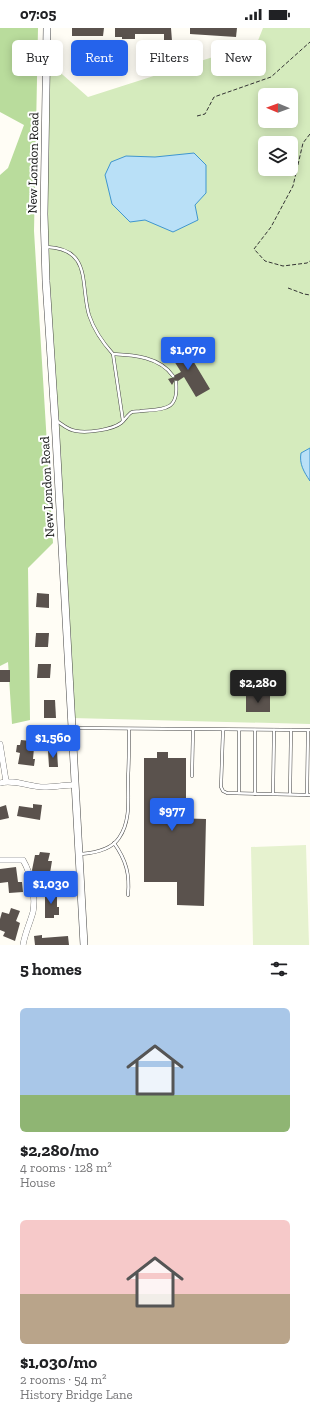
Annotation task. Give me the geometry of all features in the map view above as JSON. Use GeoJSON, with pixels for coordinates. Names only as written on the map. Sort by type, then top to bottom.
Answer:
{"type":"FeatureCollection","features":[{"type":"Feature","properties":{"kind":"street","name":"New London Road"},"geometry":{"type":"LineString","coordinates":[[47,28],[44,214],[84,945]]}},
{"type":"Feature","properties":{"kind":"street"},"geometry":{"type":"LineString","coordinates":[[0,744],[3,782],[44,787],[76,785]]}},
{"type":"Feature","properties":{"kind":"street"},"geometry":{"type":"LineString","coordinates":[[1,861],[13,859],[23,860],[27,867],[31,883],[33,911],[23,945]]}},
{"type":"Feature","properties":{"kind":"lane"},"geometry":{"type":"LineString","coordinates":[[46,247],[60,249],[69,253],[76,258],[81,266],[89,315],[102,342],[113,354],[123,421]]}},
{"type":"Feature","properties":{"kind":"lane"},"geometry":{"type":"LineString","coordinates":[[113,354],[135,355],[160,364],[173,376]]}},
{"type":"Feature","properties":{"kind":"lane"},"geometry":{"type":"LineString","coordinates":[[55,419],[67,428],[76,432],[111,428],[121,424],[132,412],[167,408],[173,404],[177,392],[176,382]]}},
{"type":"Feature","properties":{"kind":"lane"},"geometry":{"type":"LineString","coordinates":[[73,728],[309,730],[309,795],[227,793],[224,791],[221,787],[222,730]]}},
{"type":"Feature","properties":{"kind":"lane"},"geometry":{"type":"LineString","coordinates":[[79,854],[93,853],[103,850],[119,838],[126,820],[129,729]]}},
{"type":"Feature","properties":{"kind":"lane"},"geometry":{"type":"LineString","coordinates":[[192,776],[193,730]]}},
{"type":"Feature","properties":{"kind":"lane"},"geometry":{"type":"LineString","coordinates":[[239,730],[239,793]]}},
{"type":"Feature","properties":{"kind":"lane"},"geometry":{"type":"LineString","coordinates":[[255,730],[255,794]]}},
{"type":"Feature","properties":{"kind":"lane"},"geometry":{"type":"LineString","coordinates":[[273,794],[274,730]]}},
{"type":"Feature","properties":{"kind":"lane"},"geometry":{"type":"LineString","coordinates":[[290,794],[291,730]]}},
{"type":"Feature","properties":{"kind":"lane"},"geometry":{"type":"LineString","coordinates":[[114,843],[122,854],[126,865],[129,887],[128,895]]}},
{"type":"Feature","properties":{"kind":"path"},"geometry":{"type":"LineString","coordinates":[[197,116],[205,114],[214,97],[271,77],[310,42]]}},
{"type":"Feature","properties":{"kind":"path"},"geometry":{"type":"LineString","coordinates":[[310,134],[303,143],[293,186],[271,227],[254,249],[265,261],[283,266],[308,263],[310,261]]}},
{"type":"Feature","properties":{"kind":"path"},"geometry":{"type":"LineString","coordinates":[[288,288],[310,295]]}},
{"type":"Feature","properties":{"kind":"green space"},"geometry":{"type":"Polygon","coordinates":[[[0,28],[38,28],[38,40],[12,40],[12,76],[37,76],[34,231],[53,543],[28,568],[30,720],[12,724],[8,662],[0,666],[0,175],[8,168],[24,125],[0,112],[0,28]]]}},
{"type":"Feature","properties":{"kind":"green space"},"geometry":{"type":"Polygon","coordinates":[[[263,28],[310,28],[310,724],[72,718],[46,281],[46,76],[63,75],[88,97],[154,76],[203,76],[203,60],[211,58],[211,76],[266,76],[266,40],[258,40],[263,28]]]}},
{"type":"Feature","properties":{"kind":"green space"},"geometry":{"type":"Polygon","coordinates":[[[306,845],[309,945],[253,945],[251,847],[306,845]]]}},
{"type":"Feature","properties":{"kind":"water"},"geometry":{"type":"Polygon","coordinates":[[[194,153],[206,165],[206,193],[195,205],[198,220],[173,232],[145,220],[130,222],[112,204],[105,175],[111,162],[126,156],[155,157],[194,153]]]}},
{"type":"Feature","properties":{"kind":"water"},"geometry":{"type":"Polygon","coordinates":[[[310,448],[310,481],[302,468],[301,453],[310,448]]]}},
{"type":"Feature","properties":{"kind":"building"},"geometry":{"type":"Polygon","coordinates":[[[72,28],[104,28],[103,36],[72,36],[72,28]]]}},
{"type":"Feature","properties":{"kind":"building"},"geometry":{"type":"Polygon","coordinates":[[[115,28],[171,28],[172,40],[164,40],[164,34],[135,34],[135,39],[122,39],[122,37],[115,37],[115,28]]]}},
{"type":"Feature","properties":{"kind":"building"},"geometry":{"type":"Polygon","coordinates":[[[190,28],[237,28],[236,37],[190,34],[190,28]]]}},
{"type":"Feature","properties":{"kind":"building"},"geometry":{"type":"Polygon","coordinates":[[[183,344],[210,389],[196,397],[184,377],[178,381],[175,380],[172,385],[168,379],[174,378],[175,375],[181,372],[169,353],[183,344]]]}},
{"type":"Feature","properties":{"kind":"building"},"geometry":{"type":"Polygon","coordinates":[[[37,593],[49,594],[49,608],[36,607],[37,593]]]}},
{"type":"Feature","properties":{"kind":"building"},"geometry":{"type":"Polygon","coordinates":[[[36,633],[49,633],[48,647],[35,647],[36,633]]]}},
{"type":"Feature","properties":{"kind":"building"},"geometry":{"type":"Polygon","coordinates":[[[38,664],[51,664],[50,678],[37,678],[38,664]]]}},
{"type":"Feature","properties":{"kind":"building"},"geometry":{"type":"Polygon","coordinates":[[[0,670],[10,670],[10,682],[0,682],[0,670]]]}},
{"type":"Feature","properties":{"kind":"building"},"geometry":{"type":"Polygon","coordinates":[[[246,696],[270,696],[270,712],[246,712],[246,696]]]}},
{"type":"Feature","properties":{"kind":"building"},"geometry":{"type":"Polygon","coordinates":[[[44,700],[55,700],[56,718],[44,718],[44,700]]]}},
{"type":"Feature","properties":{"kind":"building"},"geometry":{"type":"Polygon","coordinates":[[[21,740],[31,741],[30,747],[34,748],[34,766],[18,764],[20,753],[16,752],[17,745],[20,745],[21,740]]]}},
{"type":"Feature","properties":{"kind":"building"},"geometry":{"type":"Polygon","coordinates":[[[48,751],[57,751],[58,767],[49,767],[48,751]]]}},
{"type":"Feature","properties":{"kind":"building"},"geometry":{"type":"Polygon","coordinates":[[[157,752],[168,752],[168,758],[186,758],[186,803],[172,803],[172,818],[206,819],[204,906],[177,905],[177,882],[144,882],[144,758],[157,758],[157,752]]]}},
{"type":"Feature","properties":{"kind":"building"},"geometry":{"type":"Polygon","coordinates":[[[33,804],[42,805],[40,820],[17,816],[19,806],[33,808],[33,804]]]}},
{"type":"Feature","properties":{"kind":"building"},"geometry":{"type":"Polygon","coordinates":[[[6,805],[9,818],[0,820],[0,807],[6,805]]]}},
{"type":"Feature","properties":{"kind":"building"},"geometry":{"type":"Polygon","coordinates":[[[40,852],[50,853],[48,861],[52,861],[47,891],[37,889],[32,870],[35,855],[39,855],[40,852]]]}},
{"type":"Feature","properties":{"kind":"building"},"geometry":{"type":"Polygon","coordinates":[[[16,867],[18,882],[22,882],[23,892],[9,893],[8,882],[0,883],[0,869],[16,867]]]}},
{"type":"Feature","properties":{"kind":"building"},"geometry":{"type":"Polygon","coordinates":[[[45,892],[57,892],[57,907],[59,907],[59,915],[54,915],[54,918],[45,918],[45,892]]]}},
{"type":"Feature","properties":{"kind":"building"},"geometry":{"type":"Polygon","coordinates":[[[11,908],[20,911],[16,921],[20,923],[15,941],[3,936],[5,932],[0,930],[0,919],[2,912],[9,914],[11,908]]]}},
{"type":"Feature","properties":{"kind":"building"},"geometry":{"type":"Polygon","coordinates":[[[42,935],[42,938],[68,936],[69,945],[35,945],[34,936],[42,935]]]}}]}
